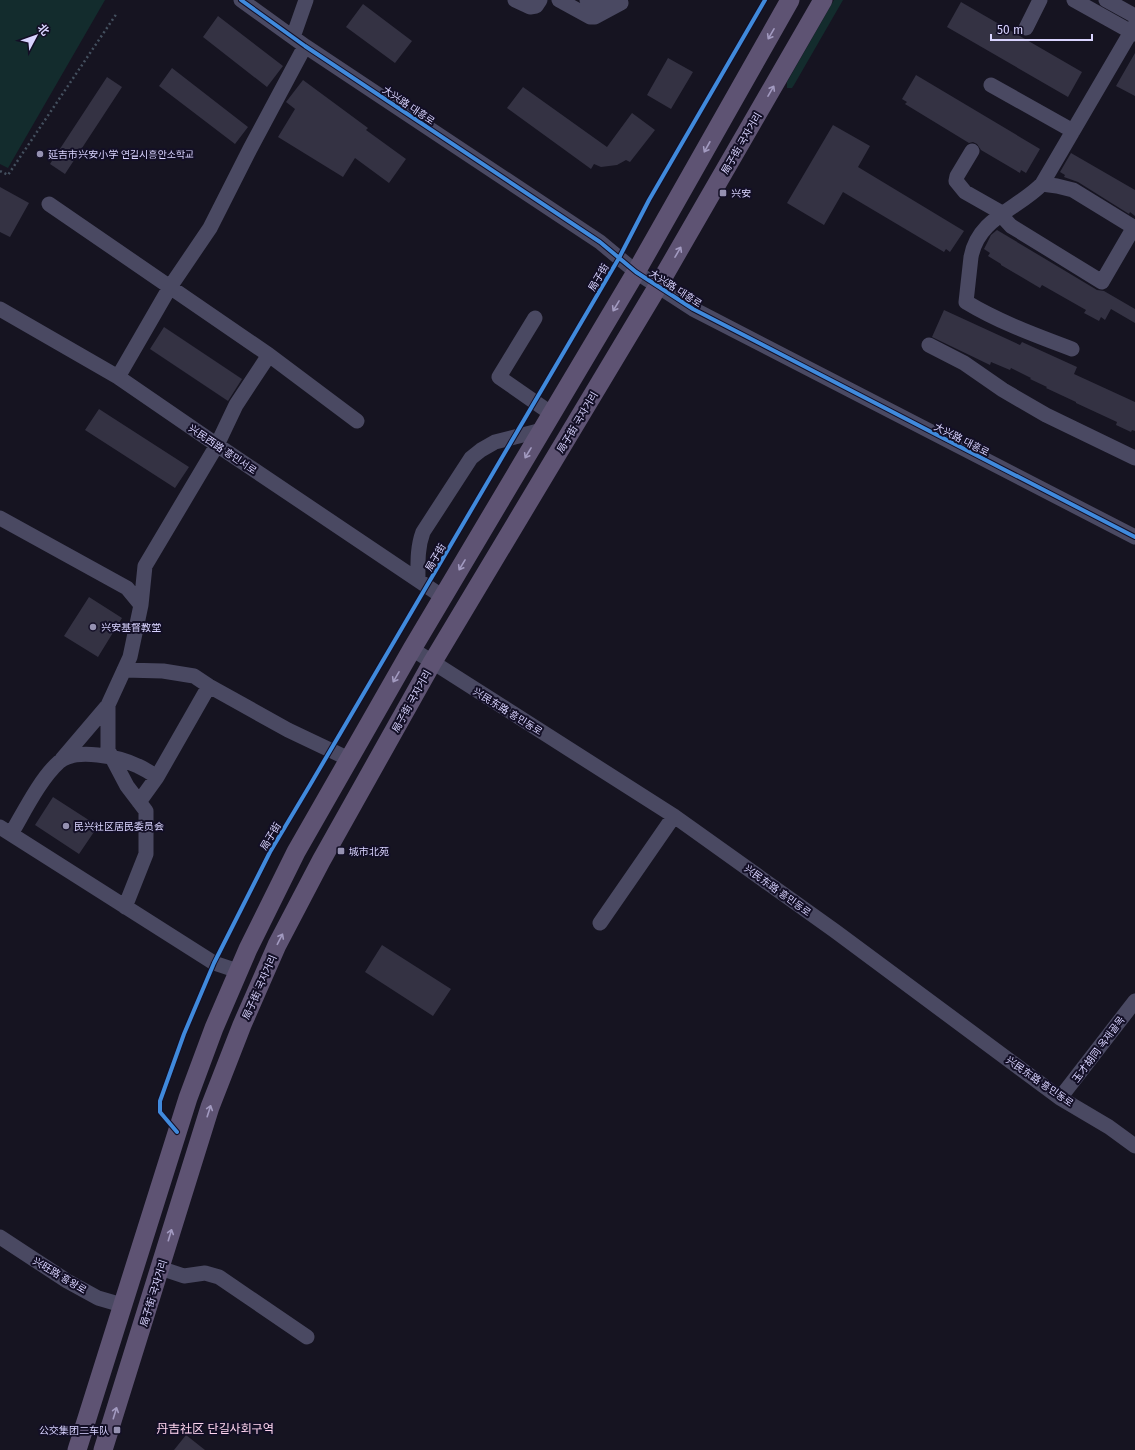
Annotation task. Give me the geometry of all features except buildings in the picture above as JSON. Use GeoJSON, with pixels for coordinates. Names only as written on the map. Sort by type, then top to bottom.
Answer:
{"type":"FeatureCollection","features":[{"type":"Feature","properties":{"kind":"main road"},"geometry":{"type":"LineString","coordinates":[[77,1450],[188,1098],[214,1028],[248,948],[296,852],[412,649],[636,272],[790,0]]}},
{"type":"Feature","properties":{"kind":"main road","name":"局子街 국자거리"},"geometry":{"type":"LineString","coordinates":[[103,1450],[210,1108],[242,1025],[277,945],[321,861],[432,663],[658,286],[823,0]]}},
{"type":"Feature","properties":{"kind":"street","name":"大兴路 대흥로"},"geometry":{"type":"LineString","coordinates":[[241,0],[299,41],[600,242],[636,272],[693,310],[1135,537]]}},
{"type":"Feature","properties":{"kind":"street"},"geometry":{"type":"LineString","coordinates":[[118,377],[170,287],[210,228],[250,149],[299,41],[306,0]]}},
{"type":"Feature","properties":{"kind":"street"},"geometry":{"type":"LineString","coordinates":[[515,0],[530,7],[536,6],[540,0]]}},
{"type":"Feature","properties":{"kind":"street"},"geometry":{"type":"LineString","coordinates":[[560,0],[590,17],[595,16],[620,1]]}},
{"type":"Feature","properties":{"kind":"street"},"geometry":{"type":"LineString","coordinates":[[587,0],[600,6],[620,1]]}},
{"type":"Feature","properties":{"kind":"street"},"geometry":{"type":"LineString","coordinates":[[1026,28],[1040,0]]}},
{"type":"Feature","properties":{"kind":"street"},"geometry":{"type":"LineString","coordinates":[[1072,350],[1008,324],[986,314],[966,302],[972,249],[980,234],[990,222],[1035,191],[1042,184],[1134,30],[1074,0]]}},
{"type":"Feature","properties":{"kind":"street"},"geometry":{"type":"LineString","coordinates":[[1106,0],[1135,16]]}},
{"type":"Feature","properties":{"kind":"street"},"geometry":{"type":"LineString","coordinates":[[991,85],[1073,131]]}},
{"type":"Feature","properties":{"kind":"street"},"geometry":{"type":"LineString","coordinates":[[972,151],[956,180],[965,192],[1001,214],[1011,226],[1102,282],[1135,228],[1073,190],[1042,184]]}},
{"type":"Feature","properties":{"kind":"street"},"geometry":{"type":"LineString","coordinates":[[49,204],[269,355],[357,420]]}},
{"type":"Feature","properties":{"kind":"street","name":"兴民西路 흥민서로"},"geometry":{"type":"LineString","coordinates":[[0,309],[118,377],[443,597]]}},
{"type":"Feature","properties":{"kind":"street"},"geometry":{"type":"LineString","coordinates":[[535,318],[499,377],[552,414]]}},
{"type":"Feature","properties":{"kind":"street"},"geometry":{"type":"LineString","coordinates":[[929,346],[964,363],[1003,390],[1046,415],[1135,458]]}},
{"type":"Feature","properties":{"kind":"street"},"geometry":{"type":"LineString","coordinates":[[238,971],[214,963],[6,830],[44,780],[108,705],[130,657],[141,606],[144,566],[217,445],[236,405],[269,355]]}},
{"type":"Feature","properties":{"kind":"street"},"geometry":{"type":"LineString","coordinates":[[418,580],[418,555],[423,532],[471,458],[495,442],[542,430]]}},
{"type":"Feature","properties":{"kind":"street"},"geometry":{"type":"LineString","coordinates":[[0,518],[128,588],[141,606]]}},
{"type":"Feature","properties":{"kind":"street","name":"兴民东路 흥민동로"},"geometry":{"type":"LineString","coordinates":[[412,649],[674,816],[835,931],[1060,1098],[1109,1127],[1135,1146]]}},
{"type":"Feature","properties":{"kind":"street"},"geometry":{"type":"LineString","coordinates":[[124,670],[163,671],[194,676],[288,730],[350,759]]}},
{"type":"Feature","properties":{"kind":"street"},"geometry":{"type":"LineString","coordinates":[[139,802],[157,777],[209,686]]}},
{"type":"Feature","properties":{"kind":"street"},"geometry":{"type":"LineString","coordinates":[[108,705],[108,750],[126,786],[146,811],[146,854],[125,907]]}},
{"type":"Feature","properties":{"kind":"street"},"geometry":{"type":"LineString","coordinates":[[60,761],[80,754],[112,757],[138,766],[157,777]]}},
{"type":"Feature","properties":{"kind":"street"},"geometry":{"type":"LineString","coordinates":[[600,923],[674,816]]}},
{"type":"Feature","properties":{"kind":"street","name":"玉才胡同 옥재골목"},"geometry":{"type":"LineString","coordinates":[[1060,1098],[1135,1001]]}},
{"type":"Feature","properties":{"kind":"street","name":"兴旺路 흥왕로"},"geometry":{"type":"LineString","coordinates":[[0,1237],[67,1281],[98,1298],[122,1305]]}},
{"type":"Feature","properties":{"kind":"street"},"geometry":{"type":"LineString","coordinates":[[160,1268],[184,1276],[205,1273],[219,1277],[307,1337]]}},
{"type":"Feature","properties":{"kind":"path"},"geometry":{"type":"LineString","coordinates":[[0,171],[8,175],[117,14]]}},
{"type":"Feature","properties":{"kind":"green space"},"geometry":{"type":"Polygon","coordinates":[[[0,0],[105,0],[8,168],[0,164],[0,0]]]}},
{"type":"Feature","properties":{"kind":"green space"},"geometry":{"type":"Polygon","coordinates":[[[834,0],[843,0],[794,85],[792,88],[787,88],[787,82],[834,0]]]}},
{"type":"Feature","properties":{"kind":"cycle path"},"geometry":{"type":"LineString","coordinates":[[241,0],[305,46],[600,242],[636,272],[693,309],[1135,537]]}},
{"type":"Feature","properties":{"kind":"cycle path","name":"局子街"},"geometry":{"type":"LineString","coordinates":[[177,1132],[160,1112],[160,1101],[184,1034],[214,963],[270,852],[619,258],[649,200],[765,0]]}},
{"type":"Feature","properties":{"kind":"place","name":"延吉市兴安小学 연길시흥안소학교"},"geometry":{"type":"Point","coordinates":[40,154]}},
{"type":"Feature","properties":{"kind":"place","name":"兴安"},"geometry":{"type":"Point","coordinates":[723,193]}},
{"type":"Feature","properties":{"kind":"place","name":"兴安基督教堂"},"geometry":{"type":"Point","coordinates":[93,627]}},
{"type":"Feature","properties":{"kind":"place","name":"民兴社区居民委员会"},"geometry":{"type":"Point","coordinates":[66,826]}},
{"type":"Feature","properties":{"kind":"place","name":"城市北苑"},"geometry":{"type":"Point","coordinates":[341,851]}},
{"type":"Feature","properties":{"kind":"place","name":"公交集团二车队"},"geometry":{"type":"Point","coordinates":[117,1430]}},
{"type":"Feature","properties":{"kind":"district","name":"丹吉社区 단길사회구역"},"geometry":{"type":"Point","coordinates":[215,1429]}}]}
